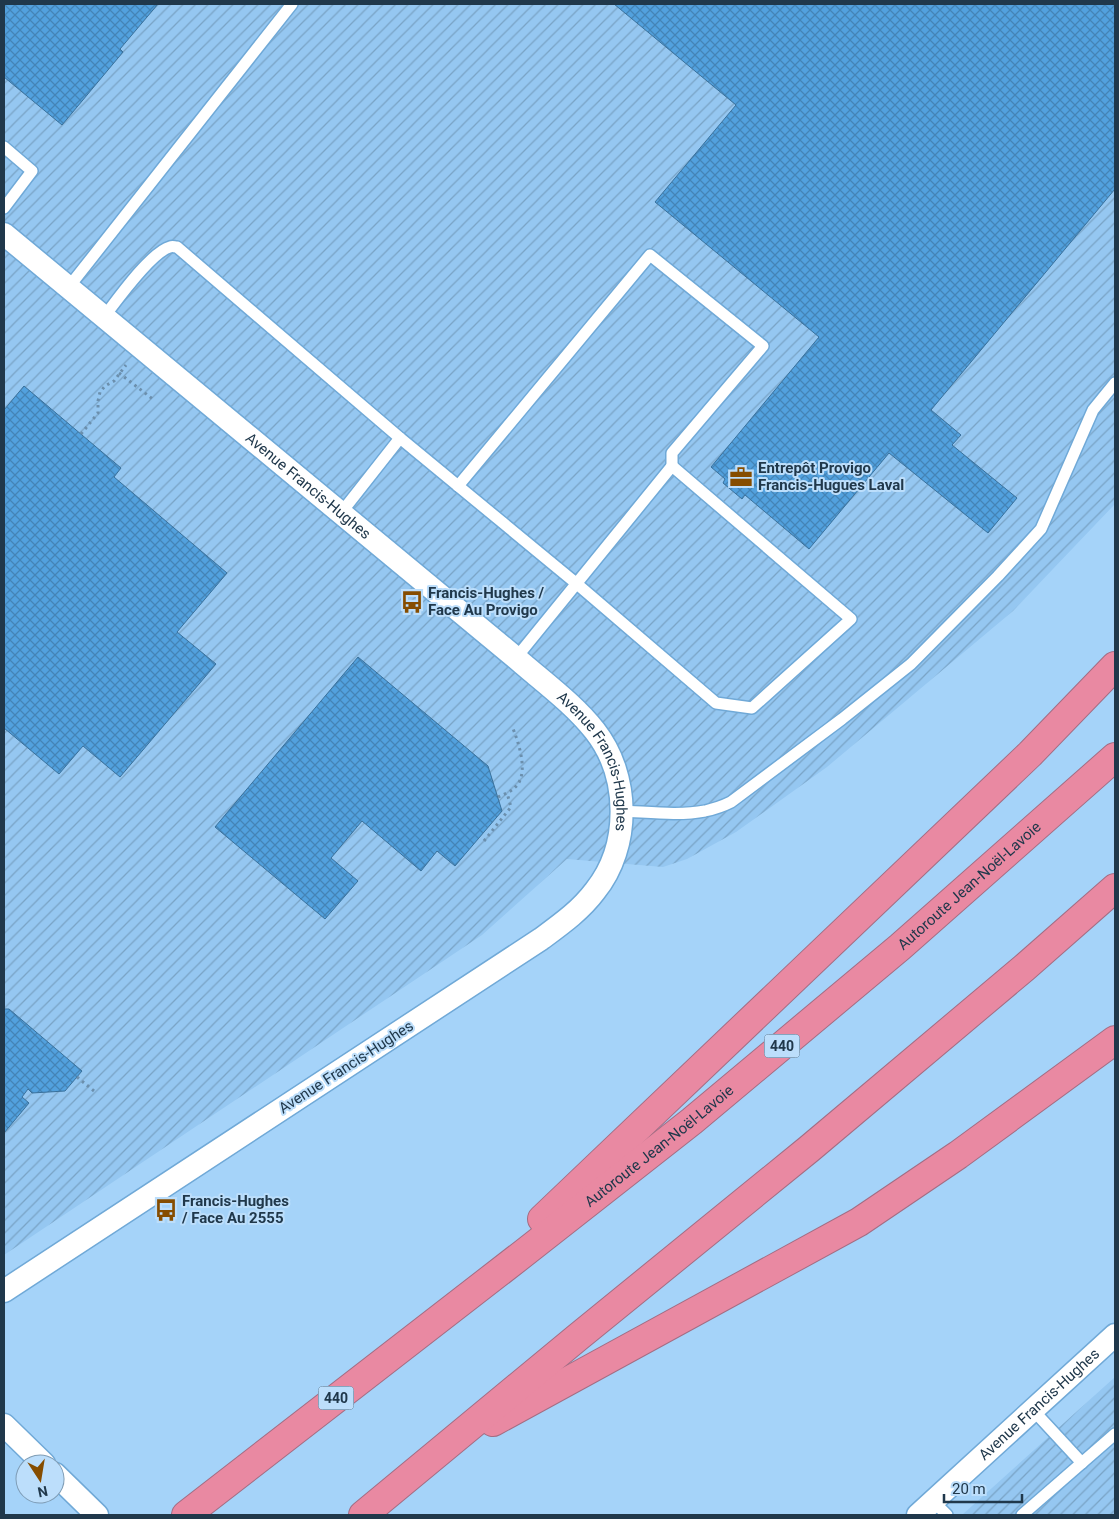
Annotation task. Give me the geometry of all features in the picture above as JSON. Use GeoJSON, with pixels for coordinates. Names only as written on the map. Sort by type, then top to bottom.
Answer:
{"type":"FeatureCollection","features":[{"type":"Feature","properties":{"kind":"highway"},"geometry":{"type":"LineString","coordinates":[[436,1320],[1030,754],[1115,666]]}},
{"type":"Feature","properties":{"kind":"highway","name":"Autoroute Jean-Noël-Lavoie"},"geometry":{"type":"LineString","coordinates":[[186,1515],[634,1168],[788,1042],[949,905],[1115,757]]}},
{"type":"Feature","properties":{"kind":"highway"},"geometry":{"type":"LineString","coordinates":[[363,1515],[817,1142],[1024,968],[1115,888]]}},
{"type":"Feature","properties":{"kind":"highway"},"geometry":{"type":"LineString","coordinates":[[436,1454],[859,1222],[958,1155],[1115,1040]]}},
{"type":"Feature","properties":{"kind":"street","name":"Avenue Francis-Hughes"},"geometry":{"type":"LineString","coordinates":[[4,234],[568,703],[596,732],[610,756],[621,797],[622,811],[619,839],[610,865],[596,890],[567,920],[4,1291]]}},
{"type":"Feature","properties":{"kind":"street","name":"Avenue Francis-Hughes"},"geometry":{"type":"LineString","coordinates":[[933,1510],[1033,1410],[1115,1335]]}},
{"type":"Feature","properties":{"kind":"street"},"geometry":{"type":"LineString","coordinates":[[4,1426],[33,1454]]}},
{"type":"Feature","properties":{"kind":"street"},"geometry":{"type":"LineString","coordinates":[[65,1484],[97,1515]]}},
{"type":"Feature","properties":{"kind":"lane"},"geometry":{"type":"LineString","coordinates":[[68,288],[292,4]]}},
{"type":"Feature","properties":{"kind":"lane"},"geometry":{"type":"LineString","coordinates":[[4,148],[32,171],[4,208]]}},
{"type":"Feature","properties":{"kind":"lane"},"geometry":{"type":"LineString","coordinates":[[104,317],[146,265],[161,251],[171,246],[177,247],[400,438],[577,584],[716,703],[752,708],[851,619],[672,466]]}},
{"type":"Feature","properties":{"kind":"lane"},"geometry":{"type":"LineString","coordinates":[[458,486],[650,255],[763,346],[672,453],[672,466],[516,658]]}},
{"type":"Feature","properties":{"kind":"lane"},"geometry":{"type":"LineString","coordinates":[[622,811],[683,813],[704,811],[731,802],[911,664],[998,576],[1041,529],[1093,410],[1115,383]]}},
{"type":"Feature","properties":{"kind":"lane"},"geometry":{"type":"LineString","coordinates":[[341,513],[400,438]]}},
{"type":"Feature","properties":{"kind":"lane"},"geometry":{"type":"LineString","coordinates":[[1033,1410],[1082,1463]]}},
{"type":"Feature","properties":{"kind":"lane"},"geometry":{"type":"LineString","coordinates":[[1022,1515],[1115,1434]]}},
{"type":"Feature","properties":{"kind":"path"},"geometry":{"type":"LineString","coordinates":[[81,434],[98,413],[100,392],[105,386],[114,381],[127,364]]}},
{"type":"Feature","properties":{"kind":"path"},"geometry":{"type":"LineString","coordinates":[[119,373],[154,400]]}},
{"type":"Feature","properties":{"kind":"path"},"geometry":{"type":"LineString","coordinates":[[498,797],[507,793],[519,783],[522,754],[512,726]]}},
{"type":"Feature","properties":{"kind":"path"},"geometry":{"type":"LineString","coordinates":[[484,841],[511,807],[507,793]]}},
{"type":"Feature","properties":{"kind":"path"},"geometry":{"type":"LineString","coordinates":[[77,1077],[94,1092]]}},
{"type":"Feature","properties":{"kind":"shaded area"},"geometry":{"type":"Polygon","coordinates":[[[4,4],[1115,4],[1115,504],[1013,611],[827,767],[736,832],[687,859],[663,867],[567,859],[482,935],[4,1255],[4,4]]]}},
{"type":"Feature","properties":{"kind":"shaded area"},"geometry":{"type":"Polygon","coordinates":[[[1115,1377],[1115,1515],[962,1515],[1115,1377]]]}},
{"type":"Feature","properties":{"kind":"building"},"geometry":{"type":"Polygon","coordinates":[[[4,4],[158,4],[120,49],[123,52],[62,125],[4,77],[4,4]]]}},
{"type":"Feature","properties":{"kind":"building"},"geometry":{"type":"Polygon","coordinates":[[[614,4],[1115,4],[1115,189],[931,410],[961,435],[952,445],[1017,498],[988,533],[889,453],[809,549],[745,495],[742,499],[723,483],[725,479],[711,467],[819,337],[655,202],[736,105],[614,4]]]}},
{"type":"Feature","properties":{"kind":"building"},"geometry":{"type":"Polygon","coordinates":[[[24,386],[121,468],[114,477],[227,573],[177,632],[216,664],[120,777],[83,746],[59,774],[4,728],[4,410],[24,386]]]}},
{"type":"Feature","properties":{"kind":"building"},"geometry":{"type":"Polygon","coordinates":[[[358,657],[488,766],[502,811],[455,866],[437,851],[421,871],[362,821],[331,858],[358,881],[325,919],[215,827],[358,657]]]}},
{"type":"Feature","properties":{"kind":"building"},"geometry":{"type":"Polygon","coordinates":[[[4,1009],[9,1009],[82,1071],[65,1091],[32,1093],[28,1089],[22,1097],[29,1103],[4,1133],[4,1009]]]}},
{"type":"Feature","properties":{"kind":"place","name":"Entrepôt Provigo Francis-Hugues Laval"},"geometry":{"type":"Point","coordinates":[741,477]}},
{"type":"Feature","properties":{"kind":"place","name":"Francis-Hughes / Face Au Provigo"},"geometry":{"type":"Point","coordinates":[412,602]}},
{"type":"Feature","properties":{"kind":"place","name":"Francis-Hughes / Face Au 2555"},"geometry":{"type":"Point","coordinates":[166,1210]}}]}
